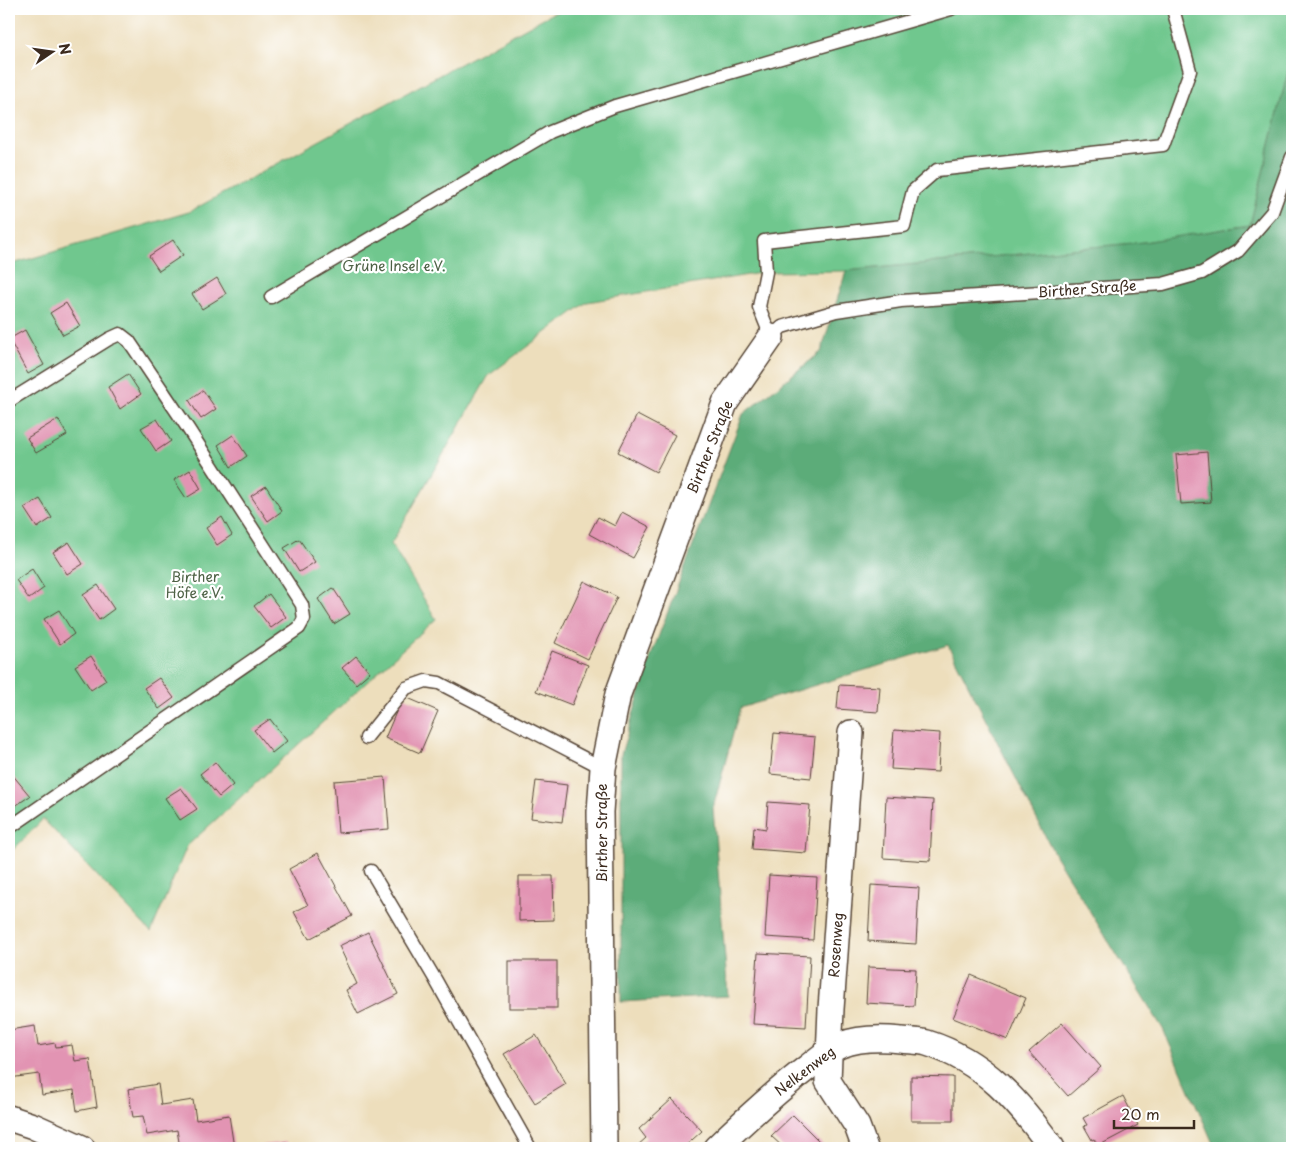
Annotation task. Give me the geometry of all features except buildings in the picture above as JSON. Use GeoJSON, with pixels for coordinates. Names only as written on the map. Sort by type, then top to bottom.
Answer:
{"type":"FeatureCollection","features":[{"type":"Feature","properties":{"kind":"street","name":"Birther Straße"},"geometry":{"type":"LineString","coordinates":[[604,1148],[600,812],[603,768],[618,694],[725,403],[771,337]]}},
{"type":"Feature","properties":{"kind":"street","name":"Rosenweg"},"geometry":{"type":"LineString","coordinates":[[851,733],[828,1081],[857,1126],[865,1148]]}},
{"type":"Feature","properties":{"kind":"street","name":"Nelkenweg"},"geometry":{"type":"LineString","coordinates":[[716,1148],[776,1091],[841,1044],[863,1040],[889,1039],[926,1042],[963,1058],[996,1081],[1021,1107],[1052,1148]]}},
{"type":"Feature","properties":{"kind":"street"},"geometry":{"type":"LineString","coordinates":[[9,1118],[33,1126],[82,1148]]}},
{"type":"Feature","properties":{"kind":"lane"},"geometry":{"type":"LineString","coordinates":[[271,297],[550,132],[614,106],[951,9]]}},
{"type":"Feature","properties":{"kind":"lane"},"geometry":{"type":"LineString","coordinates":[[771,337],[759,307],[766,272],[764,241],[904,226],[913,191],[937,170],[1163,145],[1190,71],[1173,9]]}},
{"type":"Feature","properties":{"kind":"lane","name":"Birther Straße"},"geometry":{"type":"LineString","coordinates":[[771,337],[782,327],[836,311],[901,302],[1163,284],[1202,273],[1238,251],[1272,212],[1292,157]]}},
{"type":"Feature","properties":{"kind":"lane"},"geometry":{"type":"LineString","coordinates":[[9,401],[120,334],[128,341],[198,444],[302,605],[304,619],[300,628],[11,823]]}},
{"type":"Feature","properties":{"kind":"lane"},"geometry":{"type":"LineString","coordinates":[[366,738],[406,688],[426,681],[439,683],[603,768]]}},
{"type":"Feature","properties":{"kind":"lane"},"geometry":{"type":"LineString","coordinates":[[371,871],[435,979],[530,1148]]}},
{"type":"Feature","properties":{"kind":"green space"},"geometry":{"type":"Polygon","coordinates":[[[568,9],[1292,9],[1292,56],[1250,225],[1144,242],[846,271],[766,272],[587,302],[489,375],[391,544],[436,619],[187,846],[151,932],[43,819],[9,854],[9,265],[189,212],[551,14],[568,9]]]}},
{"type":"Feature","properties":{"kind":"green space"},"geometry":{"type":"Polygon","coordinates":[[[1292,56],[1292,1148],[1215,1148],[1163,1029],[1056,857],[948,645],[740,708],[713,808],[728,996],[621,1002],[621,754],[651,656],[743,414],[821,352],[846,271],[1144,242],[1250,225],[1292,56]]]}},
{"type":"Feature","properties":{"kind":"park label","name":"Grüne Insel e.V."},"geometry":{"type":"Point","coordinates":[394,266]}},
{"type":"Feature","properties":{"kind":"park label","name":"Birther Höfe e.V."},"geometry":{"type":"Point","coordinates":[195,586]}}]}
